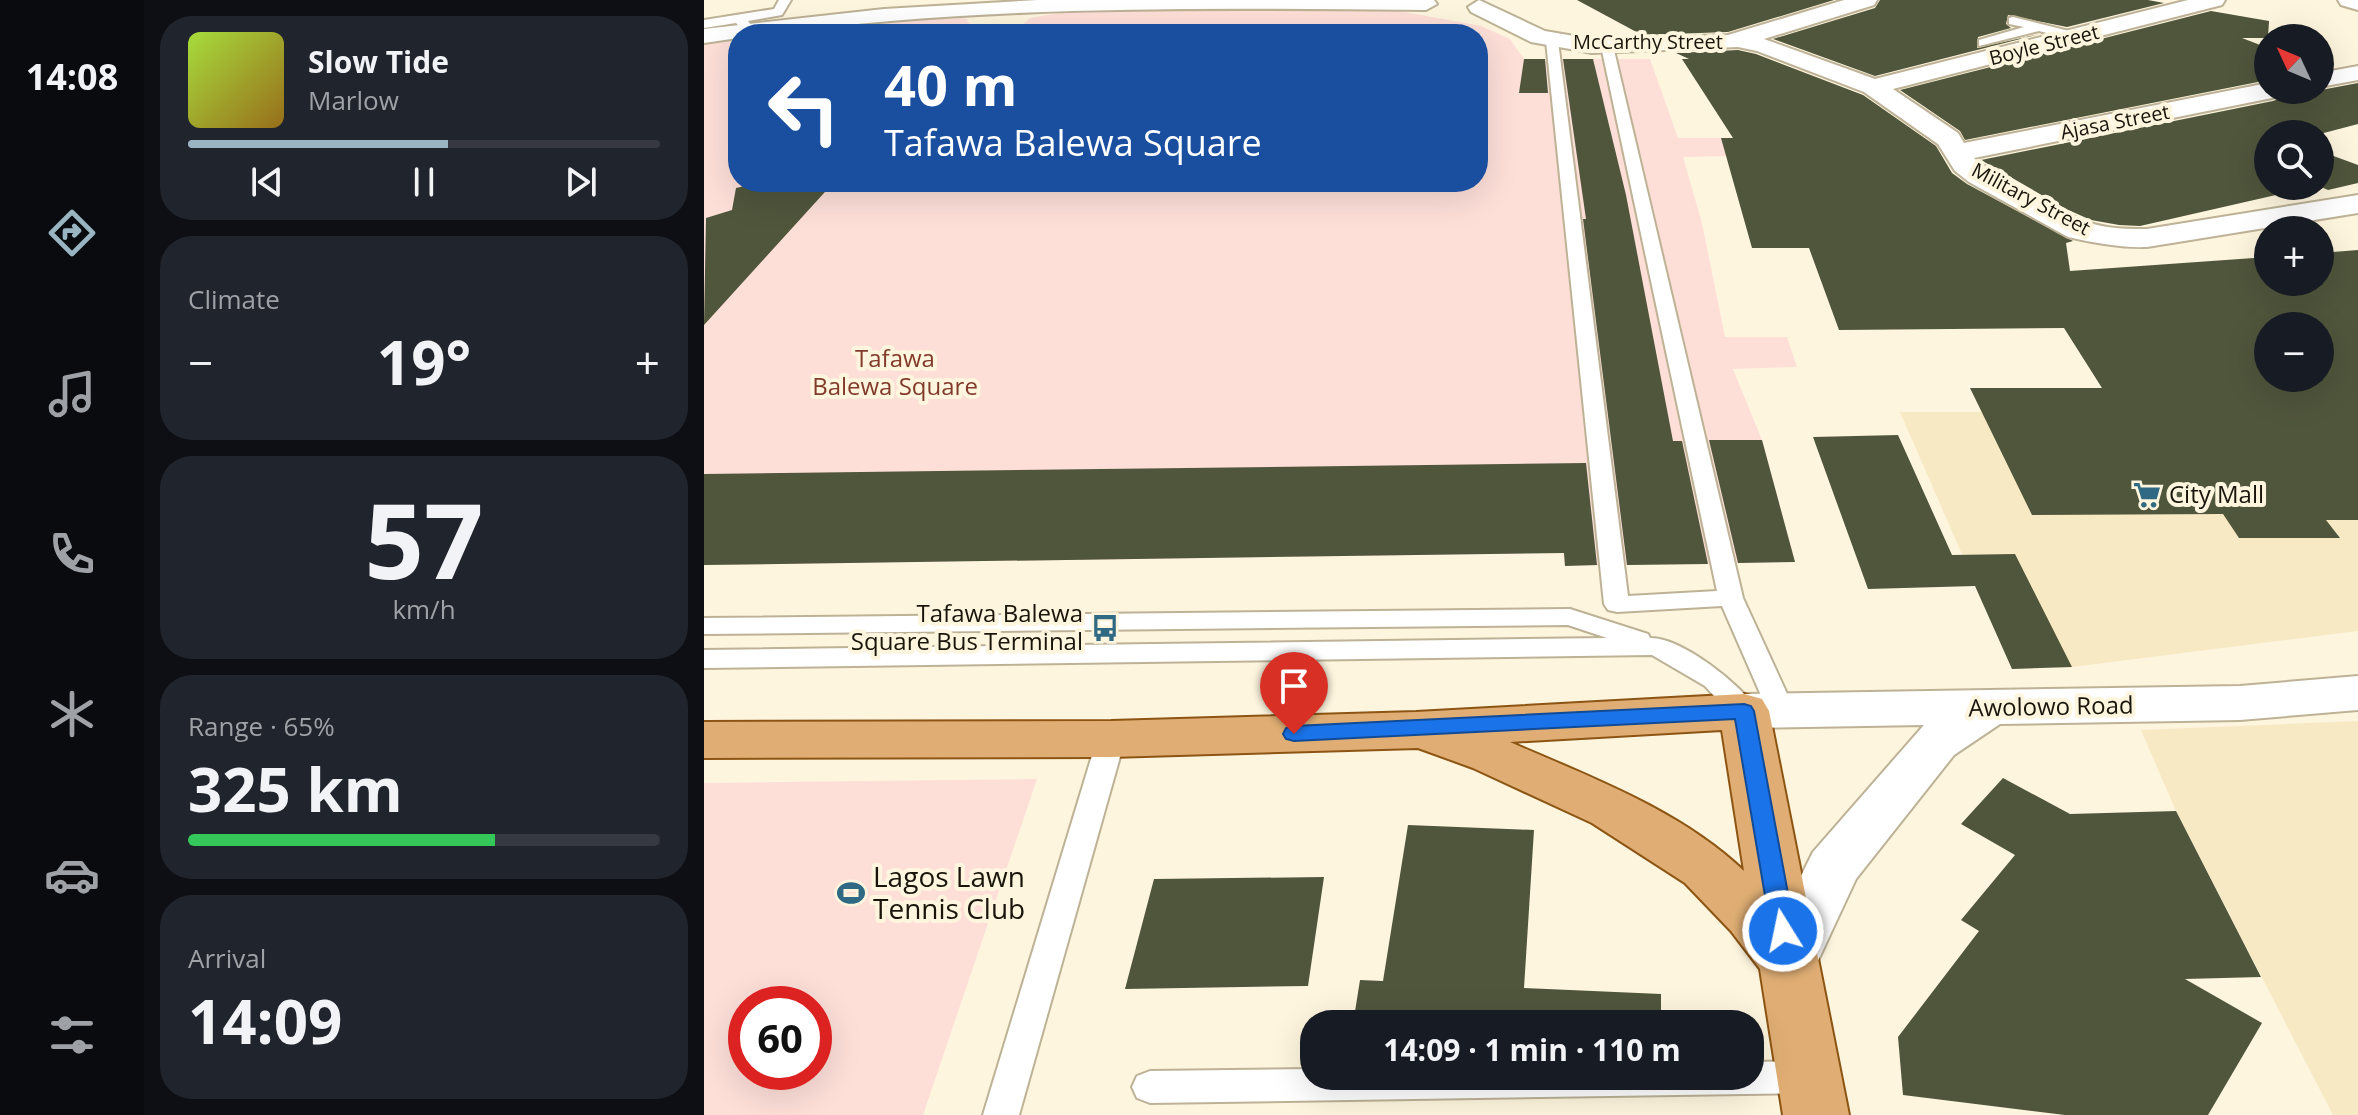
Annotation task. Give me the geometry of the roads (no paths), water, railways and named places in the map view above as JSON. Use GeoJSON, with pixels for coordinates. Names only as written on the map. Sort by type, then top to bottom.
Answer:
{"type":"FeatureCollection","features":[{"type":"Feature","properties":{"kind":"main road"},"geometry":{"type":"LineString","coordinates":[[704,740],[1111,739],[1416,730],[1762,710],[1788,962],[1813,1096]]}},
{"type":"Feature","properties":{"kind":"main road"},"geometry":{"type":"LineString","coordinates":[[1416,730],[1491,755],[1611,809],[1705,868],[1752,914],[1788,962]]}},
{"type":"Feature","properties":{"kind":"street"},"geometry":{"type":"LineString","coordinates":[[1288,2],[1325,0]]}},
{"type":"Feature","properties":{"kind":"street","name":"McCarthy Street"},"geometry":{"type":"LineString","coordinates":[[1490,4],[1529,33],[1552,41],[1607,46],[1738,40],[1866,0]]}},
{"type":"Feature","properties":{"kind":"street","name":"Boyle Street"},"geometry":{"type":"LineString","coordinates":[[1873,87],[2214,0]]}},
{"type":"Feature","properties":{"kind":"street"},"geometry":{"type":"LineString","coordinates":[[2349,0],[2358,4]]}},
{"type":"Feature","properties":{"kind":"street"},"geometry":{"type":"LineString","coordinates":[[743,24],[835,9],[1022,3],[1423,2],[1450,8],[1490,4]]}},
{"type":"Feature","properties":{"kind":"street"},"geometry":{"type":"LineString","coordinates":[[704,36],[728,29]]}},
{"type":"Feature","properties":{"kind":"street","name":"Military Street"},"geometry":{"type":"LineString","coordinates":[[1738,40],[1764,46],[1873,87],[1948,139],[1965,165],[1979,176],[2079,230],[2122,239],[2147,238],[2358,204]]}},
{"type":"Feature","properties":{"kind":"street"},"geometry":{"type":"LineString","coordinates":[[2334,77],[2358,73]]}},
{"type":"Feature","properties":{"kind":"street","name":"Ajasa Street"},"geometry":{"type":"LineString","coordinates":[[1957,153],[2254,94]]}},
{"type":"Feature","properties":{"kind":"street","name":"Awolowo Road"},"geometry":{"type":"LineString","coordinates":[[1762,710],[2240,703],[2358,693]]}},
{"type":"Feature","properties":{"kind":"street"},"geometry":{"type":"LineString","coordinates":[[1788,962],[1833,867],[1936,742],[1988,708]]}},
{"type":"Feature","properties":{"kind":"lane"},"geometry":{"type":"LineString","coordinates":[[704,24],[743,24],[778,12],[785,0]]}},
{"type":"Feature","properties":{"kind":"lane"},"geometry":{"type":"LineString","coordinates":[[1003,24],[1022,3]]}},
{"type":"Feature","properties":{"kind":"lane"},"geometry":{"type":"LineString","coordinates":[[2013,21],[2077,37]]}},
{"type":"Feature","properties":{"kind":"lane"},"geometry":{"type":"LineString","coordinates":[[1983,43],[2039,27]]}},
{"type":"Feature","properties":{"kind":"lane"},"geometry":{"type":"LineString","coordinates":[[1552,41],[1617,604],[1731,598]]}},
{"type":"Feature","properties":{"kind":"lane"},"geometry":{"type":"LineString","coordinates":[[1607,46],[1731,598],[1762,710]]}},
{"type":"Feature","properties":{"kind":"lane"},"geometry":{"type":"LineString","coordinates":[[704,626],[1570,617],[1657,646],[1762,710]]}},
{"type":"Feature","properties":{"kind":"lane"},"geometry":{"type":"LineString","coordinates":[[704,659],[1657,646]]}},
{"type":"Feature","properties":{"kind":"lane"},"geometry":{"type":"LineString","coordinates":[[1001,1115],[1111,739]]}},
{"type":"Feature","properties":{"kind":"lane"},"geometry":{"type":"LineString","coordinates":[[1150,1087],[1813,1096]]}},
{"type":"Feature","properties":{"kind":"place","name":"City Mall"},"geometry":{"type":"Point","coordinates":[2147,495]}},
{"type":"Feature","properties":{"kind":"place","name":"Tafawa Balewa Square Bus Terminal"},"geometry":{"type":"Point","coordinates":[1105,628]}},
{"type":"Feature","properties":{"kind":"place","name":"Lagos Lawn Tennis Club"},"geometry":{"type":"Point","coordinates":[851,893]}},
{"type":"Feature","properties":{"kind":"park label","name":"Tafawa Balewa Square"},"geometry":{"type":"Point","coordinates":[895,373]}}]}
